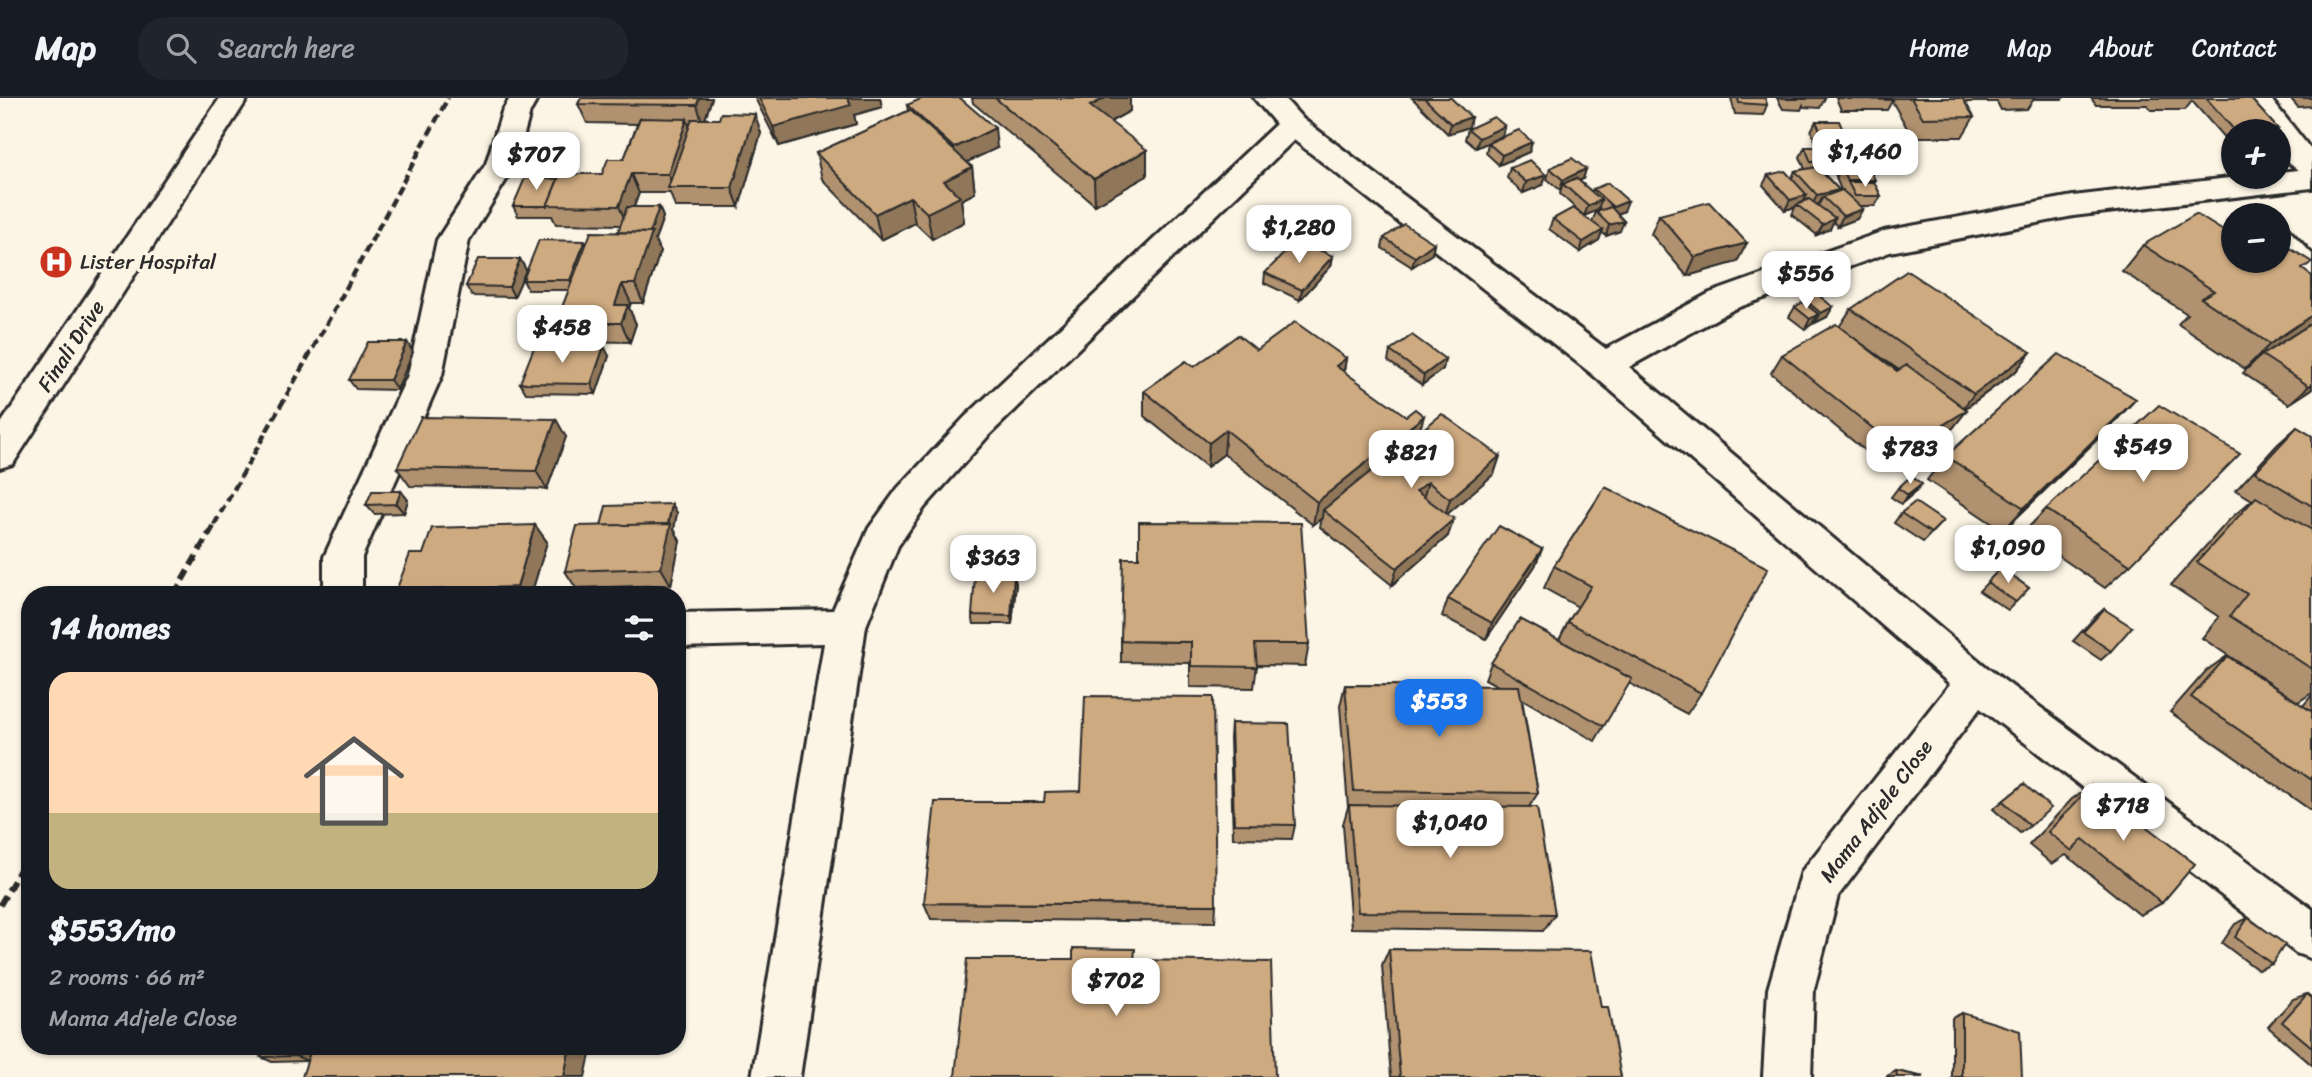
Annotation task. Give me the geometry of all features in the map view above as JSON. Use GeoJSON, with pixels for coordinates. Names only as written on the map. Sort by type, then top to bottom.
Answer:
{"type":"FeatureCollection","features":[{"type":"Feature","properties":{"kind":"street","name":"Finali Drive"},"geometry":{"type":"LineString","coordinates":[[0,454],[234,98]]}},
{"type":"Feature","properties":{"kind":"street"},"geometry":{"type":"LineString","coordinates":[[343,586],[343,557],[425,375],[453,240],[501,164],[516,112],[524,98]]}},
{"type":"Feature","properties":{"kind":"street"},"geometry":{"type":"LineString","coordinates":[[1268,98],[1293,125],[1604,365],[1976,682],[2312,937]]}},
{"type":"Feature","properties":{"kind":"street"},"geometry":{"type":"LineString","coordinates":[[2255,98],[2301,157],[2312,163]]}},
{"type":"Feature","properties":{"kind":"street"},"geometry":{"type":"LineString","coordinates":[[776,1077],[846,626],[882,539],[911,498],[977,426],[1293,125]]}},
{"type":"Feature","properties":{"kind":"street"},"geometry":{"type":"LineString","coordinates":[[2291,181],[2312,178]]}},
{"type":"Feature","properties":{"kind":"street"},"geometry":{"type":"LineString","coordinates":[[1604,365],[1722,301],[1884,242],[2073,206],[2223,189]]}},
{"type":"Feature","properties":{"kind":"street"},"geometry":{"type":"LineString","coordinates":[[2233,189],[2246,203]]}},
{"type":"Feature","properties":{"kind":"street"},"geometry":{"type":"LineString","coordinates":[[2291,252],[2312,274]]}},
{"type":"Feature","properties":{"kind":"street"},"geometry":{"type":"LineString","coordinates":[[686,630],[846,626]]}},
{"type":"Feature","properties":{"kind":"street","name":"Mama Adjele Close"},"geometry":{"type":"LineString","coordinates":[[1787,1077],[1791,989],[1818,886],[1976,682]]}},
{"type":"Feature","properties":{"kind":"building"},"geometry":{"type":"Polygon","coordinates":[[[581,98],[699,98],[697,105],[578,104],[581,98]]]}},
{"type":"Feature","properties":{"kind":"building"},"geometry":{"type":"Polygon","coordinates":[[[759,98],[847,98],[851,105],[773,127],[759,98]]]}},
{"type":"Feature","properties":{"kind":"building"},"geometry":{"type":"Polygon","coordinates":[[[923,98],[960,98],[995,128],[954,148],[907,105],[923,98]]]}},
{"type":"Feature","properties":{"kind":"building"},"geometry":{"type":"Polygon","coordinates":[[[995,98],[1105,98],[1090,106],[1147,150],[1094,179],[995,98]]]}},
{"type":"Feature","properties":{"kind":"building"},"geometry":{"type":"Polygon","coordinates":[[[1424,98],[1451,98],[1471,117],[1451,124],[1424,98]]]}},
{"type":"Feature","properties":{"kind":"building"},"geometry":{"type":"Polygon","coordinates":[[[1738,98],[1765,98],[1767,105],[1739,103],[1738,98]]]}},
{"type":"Feature","properties":{"kind":"building"},"geometry":{"type":"Polygon","coordinates":[[[1892,98],[1893,100],[1847,99],[1892,98]]]}},
{"type":"Feature","properties":{"kind":"building"},"geometry":{"type":"Polygon","coordinates":[[[1911,98],[1962,98],[1974,117],[1923,118],[1911,98]]]}},
{"type":"Feature","properties":{"kind":"building"},"geometry":{"type":"Polygon","coordinates":[[[2206,98],[2250,98],[2269,119],[2224,119],[2206,98]]]}},
{"type":"Feature","properties":{"kind":"building"},"geometry":{"type":"Polygon","coordinates":[[[910,110],[972,167],[944,181],[960,197],[927,213],[910,197],[875,214],[816,153],[910,110]]]}},
{"type":"Feature","properties":{"kind":"building"},"geometry":{"type":"Polygon","coordinates":[[[721,113],[755,114],[732,188],[668,188],[692,119],[719,119],[721,113]]]}},
{"type":"Feature","properties":{"kind":"building"},"geometry":{"type":"Polygon","coordinates":[[[1494,117],[1505,126],[1479,138],[1468,129],[1494,117]]]}},
{"type":"Feature","properties":{"kind":"building"},"geometry":{"type":"Polygon","coordinates":[[[640,118],[687,119],[668,174],[631,174],[619,206],[547,205],[560,174],[602,174],[608,159],[624,159],[640,118]]]}},
{"type":"Feature","properties":{"kind":"building"},"geometry":{"type":"Polygon","coordinates":[[[1816,121],[1839,121],[1848,141],[1825,141],[1816,121]]]}},
{"type":"Feature","properties":{"kind":"building"},"geometry":{"type":"Polygon","coordinates":[[[1519,130],[1532,142],[1502,155],[1488,143],[1519,130]]]}},
{"type":"Feature","properties":{"kind":"building"},"geometry":{"type":"Polygon","coordinates":[[[1805,147],[1829,147],[1836,162],[1811,162],[1805,147]]]}},
{"type":"Feature","properties":{"kind":"building"},"geometry":{"type":"Polygon","coordinates":[[[1834,150],[1855,150],[1862,166],[1841,166],[1834,150]]]}},
{"type":"Feature","properties":{"kind":"building"},"geometry":{"type":"Polygon","coordinates":[[[1572,158],[1586,169],[1563,180],[1550,168],[1572,158]]]}},
{"type":"Feature","properties":{"kind":"building"},"geometry":{"type":"Polygon","coordinates":[[[1530,160],[1546,175],[1526,182],[1510,168],[1530,160]]]}},
{"type":"Feature","properties":{"kind":"building"},"geometry":{"type":"Polygon","coordinates":[[[1817,167],[1839,190],[1817,195],[1795,171],[1817,167]]]}},
{"type":"Feature","properties":{"kind":"building"},"geometry":{"type":"Polygon","coordinates":[[[1841,168],[1869,168],[1875,180],[1847,180],[1841,168]]]}},
{"type":"Feature","properties":{"kind":"building"},"geometry":{"type":"Polygon","coordinates":[[[1785,171],[1807,195],[1790,200],[1768,175],[1785,171]]]}},
{"type":"Feature","properties":{"kind":"building"},"geometry":{"type":"Polygon","coordinates":[[[525,178],[558,179],[547,206],[513,206],[525,178]]]}},
{"type":"Feature","properties":{"kind":"building"},"geometry":{"type":"Polygon","coordinates":[[[1576,178],[1601,200],[1588,206],[1563,184],[1576,178]]]}},
{"type":"Feature","properties":{"kind":"building"},"geometry":{"type":"Polygon","coordinates":[[[1848,182],[1874,182],[1881,196],[1855,196],[1848,182]]]}},
{"type":"Feature","properties":{"kind":"building"},"geometry":{"type":"Polygon","coordinates":[[[1608,183],[1628,201],[1613,207],[1593,189],[1608,183]]]}},
{"type":"Feature","properties":{"kind":"building"},"geometry":{"type":"Polygon","coordinates":[[[1842,190],[1863,209],[1843,216],[1823,197],[1842,190]]]}},
{"type":"Feature","properties":{"kind":"building"},"geometry":{"type":"Polygon","coordinates":[[[1809,199],[1835,218],[1823,225],[1797,205],[1809,199]]]}},
{"type":"Feature","properties":{"kind":"building"},"geometry":{"type":"Polygon","coordinates":[[[1709,202],[1747,243],[1695,257],[1659,215],[1709,202]]]}},
{"type":"Feature","properties":{"kind":"building"},"geometry":{"type":"Polygon","coordinates":[[[627,207],[659,207],[650,233],[618,232],[627,207]]]}},
{"type":"Feature","properties":{"kind":"building"},"geometry":{"type":"Polygon","coordinates":[[[1611,207],[1624,221],[1609,225],[1596,212],[1611,207]]]}},
{"type":"Feature","properties":{"kind":"building"},"geometry":{"type":"Polygon","coordinates":[[[1573,208],[1603,230],[1583,242],[1553,219],[1573,208]]]}},
{"type":"Feature","properties":{"kind":"building"},"geometry":{"type":"Polygon","coordinates":[[[2196,214],[2221,230],[2221,273],[2291,273],[2291,249],[2312,262],[2302,269],[2312,276],[2312,315],[2270,344],[2201,298],[2214,291],[2143,245],[2196,214]]]}},
{"type":"Feature","properties":{"kind":"building"},"geometry":{"type":"Polygon","coordinates":[[[1404,224],[1434,243],[1415,257],[1384,238],[1404,224]]]}},
{"type":"Feature","properties":{"kind":"building"},"geometry":{"type":"Polygon","coordinates":[[[591,232],[652,233],[635,284],[622,284],[615,305],[628,305],[621,323],[556,323],[591,232]]]}},
{"type":"Feature","properties":{"kind":"building"},"geometry":{"type":"Polygon","coordinates":[[[539,240],[585,241],[570,280],[523,280],[539,240]]]}},
{"type":"Feature","properties":{"kind":"building"},"geometry":{"type":"Polygon","coordinates":[[[1297,240],[1333,256],[1302,290],[1265,273],[1297,240]]]}},
{"type":"Feature","properties":{"kind":"building"},"geometry":{"type":"Polygon","coordinates":[[[478,259],[520,259],[509,287],[466,286],[478,259]]]}},
{"type":"Feature","properties":{"kind":"building"},"geometry":{"type":"Polygon","coordinates":[[[1907,271],[2031,352],[1974,394],[1851,309],[1907,271]]]}},
{"type":"Feature","properties":{"kind":"building"},"geometry":{"type":"Polygon","coordinates":[[[1817,294],[1833,307],[1821,313],[1805,300],[1817,294]]]}},
{"type":"Feature","properties":{"kind":"building"},"geometry":{"type":"Polygon","coordinates":[[[1803,302],[1818,314],[1810,319],[1795,307],[1803,302]]]}},
{"type":"Feature","properties":{"kind":"building"},"geometry":{"type":"Polygon","coordinates":[[[1295,322],[1346,358],[1336,366],[1406,416],[1415,409],[1424,416],[1317,502],[1226,430],[1209,443],[1144,391],[1186,361],[1194,367],[1238,335],[1257,350],[1295,322]]]}},
{"type":"Feature","properties":{"kind":"building"},"geometry":{"type":"Polygon","coordinates":[[[2312,323],[2312,384],[2309,386],[2262,355],[2312,323]]]}},
{"type":"Feature","properties":{"kind":"building"},"geometry":{"type":"Polygon","coordinates":[[[1836,324],[1897,371],[1907,365],[1967,410],[1901,451],[1782,355],[1836,324]]]}},
{"type":"Feature","properties":{"kind":"building"},"geometry":{"type":"Polygon","coordinates":[[[1412,335],[1445,359],[1424,375],[1390,351],[1412,335]]]}},
{"type":"Feature","properties":{"kind":"building"},"geometry":{"type":"Polygon","coordinates":[[[368,342],[407,342],[390,380],[349,380],[368,342]]]}},
{"type":"Feature","properties":{"kind":"building"},"geometry":{"type":"Polygon","coordinates":[[[535,345],[604,346],[591,384],[520,383],[535,345]]]}},
{"type":"Feature","properties":{"kind":"building"},"geometry":{"type":"Polygon","coordinates":[[[2059,354],[2136,399],[2024,508],[1946,456],[2059,354]]]}},
{"type":"Feature","properties":{"kind":"building"},"geometry":{"type":"Polygon","coordinates":[[[2159,405],[2240,454],[2130,565],[2046,509],[2159,405]]]}},
{"type":"Feature","properties":{"kind":"building"},"geometry":{"type":"Polygon","coordinates":[[[1442,414],[1500,456],[1450,499],[1428,482],[1416,491],[1454,519],[1397,568],[1323,510],[1442,414]]]}},
{"type":"Feature","properties":{"kind":"building"},"geometry":{"type":"Polygon","coordinates":[[[421,417],[556,419],[536,471],[397,468],[421,417]]]}},
{"type":"Feature","properties":{"kind":"building"},"geometry":{"type":"Polygon","coordinates":[[[2297,427],[2312,436],[2312,506],[2255,472],[2297,427]]]}},
{"type":"Feature","properties":{"kind":"building"},"geometry":{"type":"Polygon","coordinates":[[[1911,476],[1922,484],[1908,495],[1898,488],[1911,476]]]}},
{"type":"Feature","properties":{"kind":"building"},"geometry":{"type":"Polygon","coordinates":[[[1605,487],[1768,568],[1701,693],[1568,622],[1591,586],[1554,566],[1605,487]]]}},
{"type":"Feature","properties":{"kind":"building"},"geometry":{"type":"Polygon","coordinates":[[[372,491],[401,491],[396,504],[366,505],[372,491]]]}},
{"type":"Feature","properties":{"kind":"building"},"geometry":{"type":"Polygon","coordinates":[[[2256,497],[2312,530],[2312,669],[2230,616],[2247,594],[2197,562],[2256,497]]]}},
{"type":"Feature","properties":{"kind":"building"},"geometry":{"type":"Polygon","coordinates":[[[1915,502],[1943,521],[1931,533],[1901,513],[1915,502]]]}},
{"type":"Feature","properties":{"kind":"building"},"geometry":{"type":"Polygon","coordinates":[[[672,504],[668,524],[601,526],[606,506],[672,504]]]}},
{"type":"Feature","properties":{"kind":"building"},"geometry":{"type":"Polygon","coordinates":[[[1139,522],[1301,523],[1309,644],[1255,644],[1257,667],[1191,666],[1191,642],[1121,641],[1123,558],[1139,558],[1139,522]]]}},
{"type":"Feature","properties":{"kind":"building"},"geometry":{"type":"Polygon","coordinates":[[[671,524],[661,568],[565,571],[577,526],[671,524]]]}},
{"type":"Feature","properties":{"kind":"building"},"geometry":{"type":"Polygon","coordinates":[[[535,525],[517,586],[398,586],[410,554],[423,554],[432,528],[535,525]]]}},
{"type":"Feature","properties":{"kind":"building"},"geometry":{"type":"Polygon","coordinates":[[[1499,526],[1542,549],[1492,623],[1448,599],[1499,526]]]}},
{"type":"Feature","properties":{"kind":"building"},"geometry":{"type":"Polygon","coordinates":[[[2001,568],[2029,588],[2016,602],[1987,582],[2001,568]]]}},
{"type":"Feature","properties":{"kind":"building"},"geometry":{"type":"Polygon","coordinates":[[[975,575],[1014,575],[1011,616],[972,615],[975,575]]]}},
{"type":"Feature","properties":{"kind":"building"},"geometry":{"type":"Polygon","coordinates":[[[2104,609],[2132,627],[2111,651],[2083,632],[2104,609]]]}},
{"type":"Feature","properties":{"kind":"building"},"geometry":{"type":"Polygon","coordinates":[[[1520,619],[1632,679],[1604,726],[1491,663],[1520,619]]]}},
{"type":"Feature","properties":{"kind":"building"},"geometry":{"type":"Polygon","coordinates":[[[2227,656],[2311,711],[2312,709],[2312,780],[2191,697],[2227,656]]]}},
{"type":"Feature","properties":{"kind":"building"},"geometry":{"type":"Polygon","coordinates":[[[1345,685],[1519,686],[1538,793],[1354,791],[1345,685]]]}},
{"type":"Feature","properties":{"kind":"building"},"geometry":{"type":"Polygon","coordinates":[[[1085,696],[1213,697],[1216,905],[924,903],[935,802],[1044,802],[1045,792],[1081,791],[1085,696]]]}},
{"type":"Feature","properties":{"kind":"building"},"geometry":{"type":"Polygon","coordinates":[[[1231,723],[1289,724],[1295,825],[1234,824],[1231,723]]]}},
{"type":"Feature","properties":{"kind":"building"},"geometry":{"type":"Polygon","coordinates":[[[2024,784],[2051,808],[2030,826],[2003,801],[2024,784]]]}},
{"type":"Feature","properties":{"kind":"building"},"geometry":{"type":"Polygon","coordinates":[[[2092,785],[2195,864],[2162,903],[2083,839],[2072,851],[2048,832],[2092,785]]]}},
{"type":"Feature","properties":{"kind":"building"},"geometry":{"type":"Polygon","coordinates":[[[1349,805],[1537,807],[1555,914],[1358,912],[1349,805]]]}},
{"type":"Feature","properties":{"kind":"building"},"geometry":{"type":"Polygon","coordinates":[[[2248,918],[2285,944],[2272,964],[2235,937],[2248,918]]]}},
{"type":"Feature","properties":{"kind":"building"},"geometry":{"type":"Polygon","coordinates":[[[1073,948],[1135,949],[1134,960],[1271,962],[1275,1077],[955,1077],[967,959],[1073,959],[1073,948]]]}},
{"type":"Feature","properties":{"kind":"building"},"geometry":{"type":"Polygon","coordinates":[[[1389,949],[1591,951],[1601,1007],[1608,1007],[1621,1077],[1400,1077],[1389,949]]]}},
{"type":"Feature","properties":{"kind":"building"},"geometry":{"type":"Polygon","coordinates":[[[2307,994],[2312,998],[2312,1047],[2282,1022],[2307,994]]]}},
{"type":"Feature","properties":{"kind":"building"},"geometry":{"type":"Polygon","coordinates":[[[1962,1013],[2020,1031],[2022,1077],[1962,1077],[1962,1013]]]}},
{"type":"Feature","properties":{"kind":"building"},"geometry":{"type":"Polygon","coordinates":[[[262,1055],[296,1055],[296,1056],[261,1057],[262,1055]]]}},
{"type":"Feature","properties":{"kind":"building"},"geometry":{"type":"Polygon","coordinates":[[[309,1055],[568,1055],[564,1077],[302,1077],[309,1055]]]}},
{"type":"Feature","properties":{"kind":"building"},"geometry":{"type":"Polygon","coordinates":[[[1896,1071],[1924,1077],[1897,1077],[1896,1071]]]}},
{"type":"Feature","properties":{"kind":"railway"},"geometry":{"type":"LineString","coordinates":[[214,525],[336,307],[448,98]]}},
{"type":"Feature","properties":{"kind":"railway"},"geometry":{"type":"LineString","coordinates":[[179,586],[215,523]]}},
{"type":"Feature","properties":{"kind":"railway"},"geometry":{"type":"LineString","coordinates":[[0,905],[21,868]]}},
{"type":"Feature","properties":{"kind":"place","name":"Lister Hospital"},"geometry":{"type":"Point","coordinates":[56,262]}}]}
